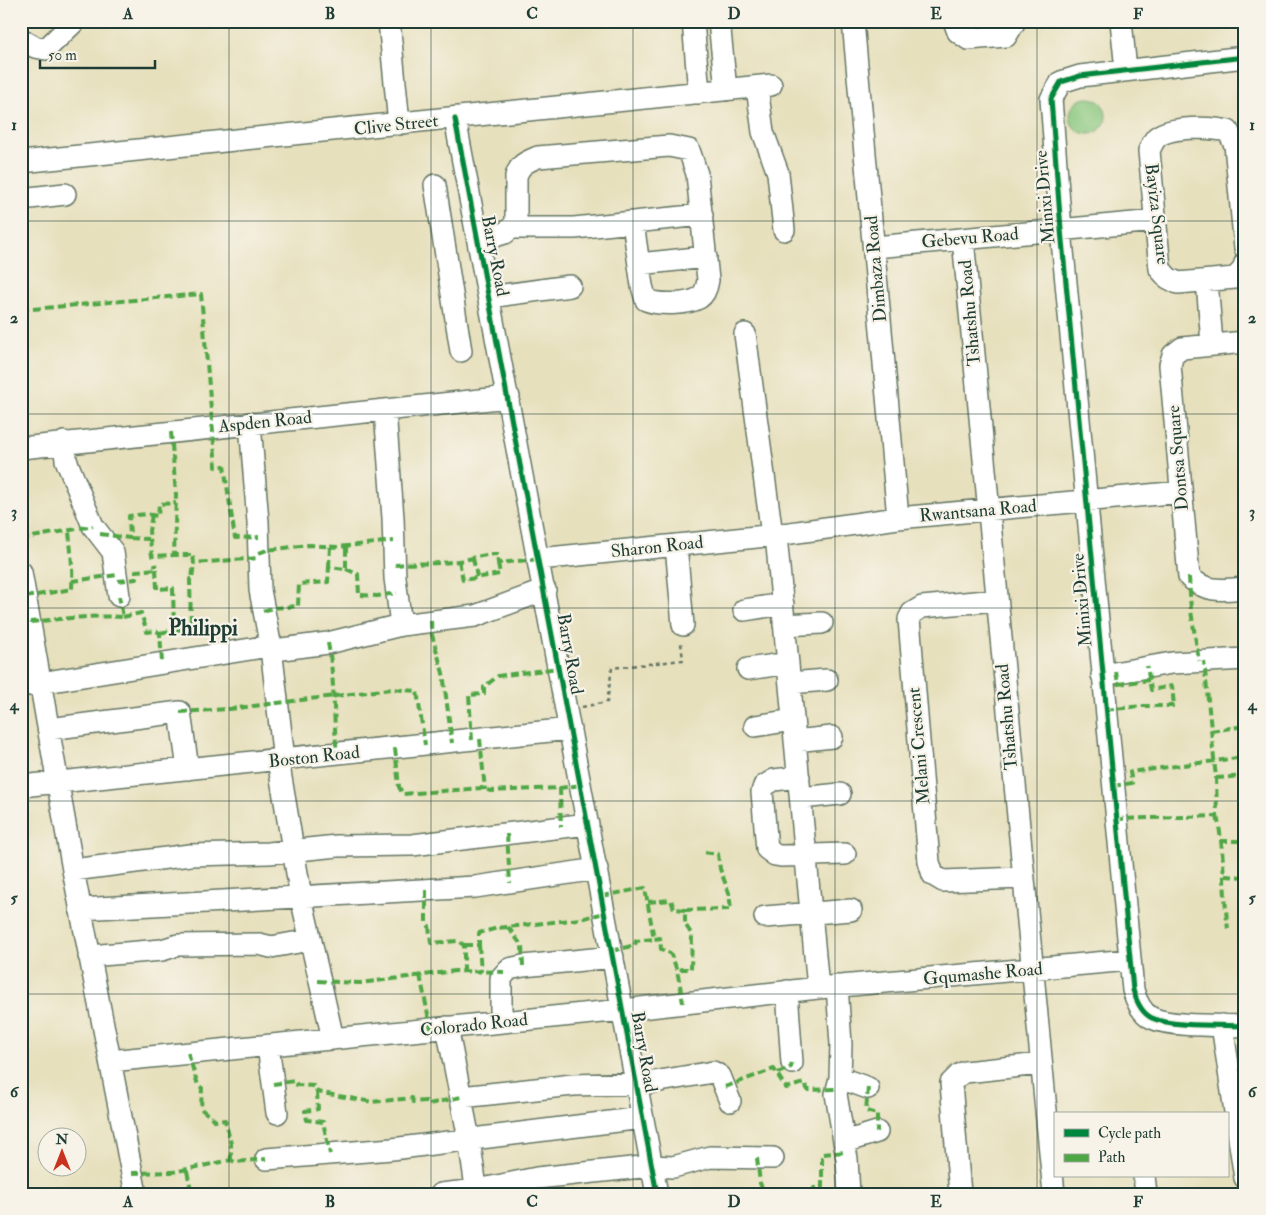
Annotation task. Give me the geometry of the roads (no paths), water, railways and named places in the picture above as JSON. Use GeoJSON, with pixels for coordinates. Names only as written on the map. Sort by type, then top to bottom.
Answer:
{"type":"FeatureCollection","features":[{"type":"Feature","properties":{"kind":"street"},"geometry":{"type":"LineString","coordinates":[[21,40],[36,47],[46,49],[75,21]]}},
{"type":"Feature","properties":{"kind":"street"},"geometry":{"type":"LineString","coordinates":[[389,21],[399,124]]}},
{"type":"Feature","properties":{"kind":"street"},"geometry":{"type":"LineString","coordinates":[[693,21],[699,93]]}},
{"type":"Feature","properties":{"kind":"street"},"geometry":{"type":"LineString","coordinates":[[719,21],[726,90]]}},
{"type":"Feature","properties":{"kind":"street","name":"Dimbaza Road"},"geometry":{"type":"LineString","coordinates":[[853,21],[875,246],[898,518]]}},
{"type":"Feature","properties":{"kind":"street"},"geometry":{"type":"LineString","coordinates":[[954,21],[958,32],[968,39],[1006,36],[1015,21]]}},
{"type":"Feature","properties":{"kind":"street"},"geometry":{"type":"LineString","coordinates":[[1121,21],[1126,70],[1245,57]]}},
{"type":"Feature","properties":{"kind":"street","name":"Minixi Drive"},"geometry":{"type":"LineString","coordinates":[[1126,70],[1080,76],[1061,82],[1051,99],[1061,230],[1129,960],[1136,1000],[1150,1018],[1164,1022],[1245,1026]]}},
{"type":"Feature","properties":{"kind":"street","name":"Clive Street"},"geometry":{"type":"LineString","coordinates":[[21,162],[764,86],[763,132],[778,172],[784,230]]}},
{"type":"Feature","properties":{"kind":"street","name":"Barry Road"},"geometry":{"type":"LineString","coordinates":[[455,119],[657,1194]]}},
{"type":"Feature","properties":{"kind":"street","name":"Bayiza Square"},"geometry":{"type":"LineString","coordinates":[[1245,248],[1235,145],[1228,131],[1214,127],[1166,131],[1155,139],[1149,151],[1160,269],[1168,278],[1178,283],[1207,281],[1235,278],[1243,270],[1245,263]]}},
{"type":"Feature","properties":{"kind":"street"},"geometry":{"type":"LineString","coordinates":[[478,241],[505,234],[513,228],[517,220],[516,176],[518,169],[524,163],[538,157],[669,146],[689,150],[698,174],[702,215],[708,280],[703,294],[698,298],[674,302],[657,303],[646,300],[633,223]]}},
{"type":"Feature","properties":{"kind":"street"},"geometry":{"type":"LineString","coordinates":[[435,185],[461,351]]}},
{"type":"Feature","properties":{"kind":"street"},"geometry":{"type":"LineString","coordinates":[[21,198],[65,194]]}},
{"type":"Feature","properties":{"kind":"street"},"geometry":{"type":"LineString","coordinates":[[513,228],[550,230],[702,215]]}},
{"type":"Feature","properties":{"kind":"street","name":"Gebevu Road"},"geometry":{"type":"LineString","coordinates":[[875,246],[1155,221]]}},
{"type":"Feature","properties":{"kind":"street","name":"Tshatshu Road"},"geometry":{"type":"LineString","coordinates":[[963,239],[1040,1064],[1050,1114],[1054,1194]]}},
{"type":"Feature","properties":{"kind":"street"},"geometry":{"type":"LineString","coordinates":[[639,264],[706,257]]}},
{"type":"Feature","properties":{"kind":"street"},"geometry":{"type":"LineString","coordinates":[[449,270],[482,262]]}},
{"type":"Feature","properties":{"kind":"street"},"geometry":{"type":"LineString","coordinates":[[1207,281],[1212,344]]}},
{"type":"Feature","properties":{"kind":"street"},"geometry":{"type":"LineString","coordinates":[[489,297],[570,286]]}},
{"type":"Feature","properties":{"kind":"street"},"geometry":{"type":"LineString","coordinates":[[745,334],[774,535],[789,673],[811,914],[827,987],[841,1036],[840,1078],[836,1094],[844,1142],[849,1194]]}},
{"type":"Feature","properties":{"kind":"street","name":"Dontsa Square"},"geometry":{"type":"LineString","coordinates":[[1245,342],[1182,348],[1173,355],[1170,365],[1189,577],[1201,588],[1228,590],[1245,588]]}},
{"type":"Feature","properties":{"kind":"street","name":"Aspden Road"},"geometry":{"type":"LineString","coordinates":[[21,448],[508,397]]}},
{"type":"Feature","properties":{"kind":"street"},"geometry":{"type":"LineString","coordinates":[[385,410],[393,518],[395,578],[401,625]]}},
{"type":"Feature","properties":{"kind":"street"},"geometry":{"type":"LineString","coordinates":[[250,424],[258,522],[260,590],[270,648],[281,760],[301,897],[333,1039]]}},
{"type":"Feature","properties":{"kind":"street"},"geometry":{"type":"LineString","coordinates":[[64,442],[66,460],[93,526],[113,552],[119,596]]}},
{"type":"Feature","properties":{"kind":"street","name":"Rwantsana Road"},"geometry":{"type":"LineString","coordinates":[[774,535],[898,518],[1181,492]]}},
{"type":"Feature","properties":{"kind":"street","name":"Sharon Road"},"geometry":{"type":"LineString","coordinates":[[539,559],[774,535]]}},
{"type":"Feature","properties":{"kind":"street"},"geometry":{"type":"LineString","coordinates":[[676,545],[683,625]]}},
{"type":"Feature","properties":{"kind":"street"},"geometry":{"type":"LineString","coordinates":[[21,572],[31,684],[49,730],[80,909],[136,1194]]}},
{"type":"Feature","properties":{"kind":"street"},"geometry":{"type":"LineString","coordinates":[[31,684],[244,649],[282,649],[328,643],[401,625],[476,616],[545,590]]}},
{"type":"Feature","properties":{"kind":"street","name":"Melani Crescent"},"geometry":{"type":"LineString","coordinates":[[996,600],[922,607],[912,613],[909,619],[929,862],[933,875],[943,881],[1022,878]]}},
{"type":"Feature","properties":{"kind":"street"},"geometry":{"type":"LineString","coordinates":[[744,610],[822,623]]}},
{"type":"Feature","properties":{"kind":"street"},"geometry":{"type":"LineString","coordinates":[[1102,675],[1172,663],[1245,658]]}},
{"type":"Feature","properties":{"kind":"street"},"geometry":{"type":"LineString","coordinates":[[748,669],[789,673],[827,680]]}},
{"type":"Feature","properties":{"kind":"street"},"geometry":{"type":"LineString","coordinates":[[49,730],[180,712],[188,769]]}},
{"type":"Feature","properties":{"kind":"street","name":"Boston Road"},"geometry":{"type":"LineString","coordinates":[[21,786],[281,760],[568,719]]}},
{"type":"Feature","properties":{"kind":"street"},"geometry":{"type":"LineString","coordinates":[[755,726],[793,720]]}},
{"type":"Feature","properties":{"kind":"street"},"geometry":{"type":"LineString","coordinates":[[795,742],[832,737]]}},
{"type":"Feature","properties":{"kind":"street"},"geometry":{"type":"LineString","coordinates":[[799,777],[774,780],[764,786],[762,792],[766,845],[775,856],[845,854]]}},
{"type":"Feature","properties":{"kind":"street"},"geometry":{"type":"LineString","coordinates":[[801,798],[840,794]]}},
{"type":"Feature","properties":{"kind":"street"},"geometry":{"type":"LineString","coordinates":[[73,870],[174,856],[337,846],[412,845],[588,824]]}},
{"type":"Feature","properties":{"kind":"street"},"geometry":{"type":"LineString","coordinates":[[80,909],[475,887],[597,869]]}},
{"type":"Feature","properties":{"kind":"street"},"geometry":{"type":"LineString","coordinates":[[766,917],[851,910]]}},
{"type":"Feature","properties":{"kind":"street"},"geometry":{"type":"LineString","coordinates":[[89,956],[162,950],[178,945],[259,944],[271,947],[310,940]]}},
{"type":"Feature","properties":{"kind":"street"},"geometry":{"type":"LineString","coordinates":[[501,1022],[502,978],[509,969],[613,957]]}},
{"type":"Feature","properties":{"kind":"street","name":"Gqumashe Road"},"geometry":{"type":"LineString","coordinates":[[827,987],[1129,960]]}},
{"type":"Feature","properties":{"kind":"street","name":"Colorado Road"},"geometry":{"type":"LineString","coordinates":[[110,1061],[623,1010],[827,987]]}},
{"type":"Feature","properties":{"kind":"street"},"geometry":{"type":"LineString","coordinates":[[788,991],[792,1063]]}},
{"type":"Feature","properties":{"kind":"street"},"geometry":{"type":"LineString","coordinates":[[1222,1025],[1245,1178]]}},
{"type":"Feature","properties":{"kind":"street"},"geometry":{"type":"LineString","coordinates":[[447,1027],[469,1139],[477,1192]]}},
{"type":"Feature","properties":{"kind":"street"},"geometry":{"type":"LineString","coordinates":[[268,1046],[277,1112]]}},
{"type":"Feature","properties":{"kind":"street"},"geometry":{"type":"LineString","coordinates":[[960,1194],[952,1083],[959,1075],[965,1072],[1040,1064]]}},
{"type":"Feature","properties":{"kind":"street"},"geometry":{"type":"LineString","coordinates":[[460,1097],[573,1085],[636,1083],[713,1072],[720,1076],[730,1101]]}},
{"type":"Feature","properties":{"kind":"street"},"geometry":{"type":"LineString","coordinates":[[840,1078],[868,1088]]}},
{"type":"Feature","properties":{"kind":"street"},"geometry":{"type":"LineString","coordinates":[[266,1159],[392,1149],[642,1118]]}},
{"type":"Feature","properties":{"kind":"street"},"geometry":{"type":"LineString","coordinates":[[844,1142],[877,1132]]}},
{"type":"Feature","properties":{"kind":"street"},"geometry":{"type":"LineString","coordinates":[[441,1194],[477,1192],[522,1180],[651,1166],[672,1167],[717,1157],[772,1158]]}},
{"type":"Feature","properties":{"kind":"street"},"geometry":{"type":"LineString","coordinates":[[1144,1178],[1146,1194]]}},
{"type":"Feature","properties":{"kind":"district","name":"Philippi"},"geometry":{"type":"Point","coordinates":[203,628]}}]}
